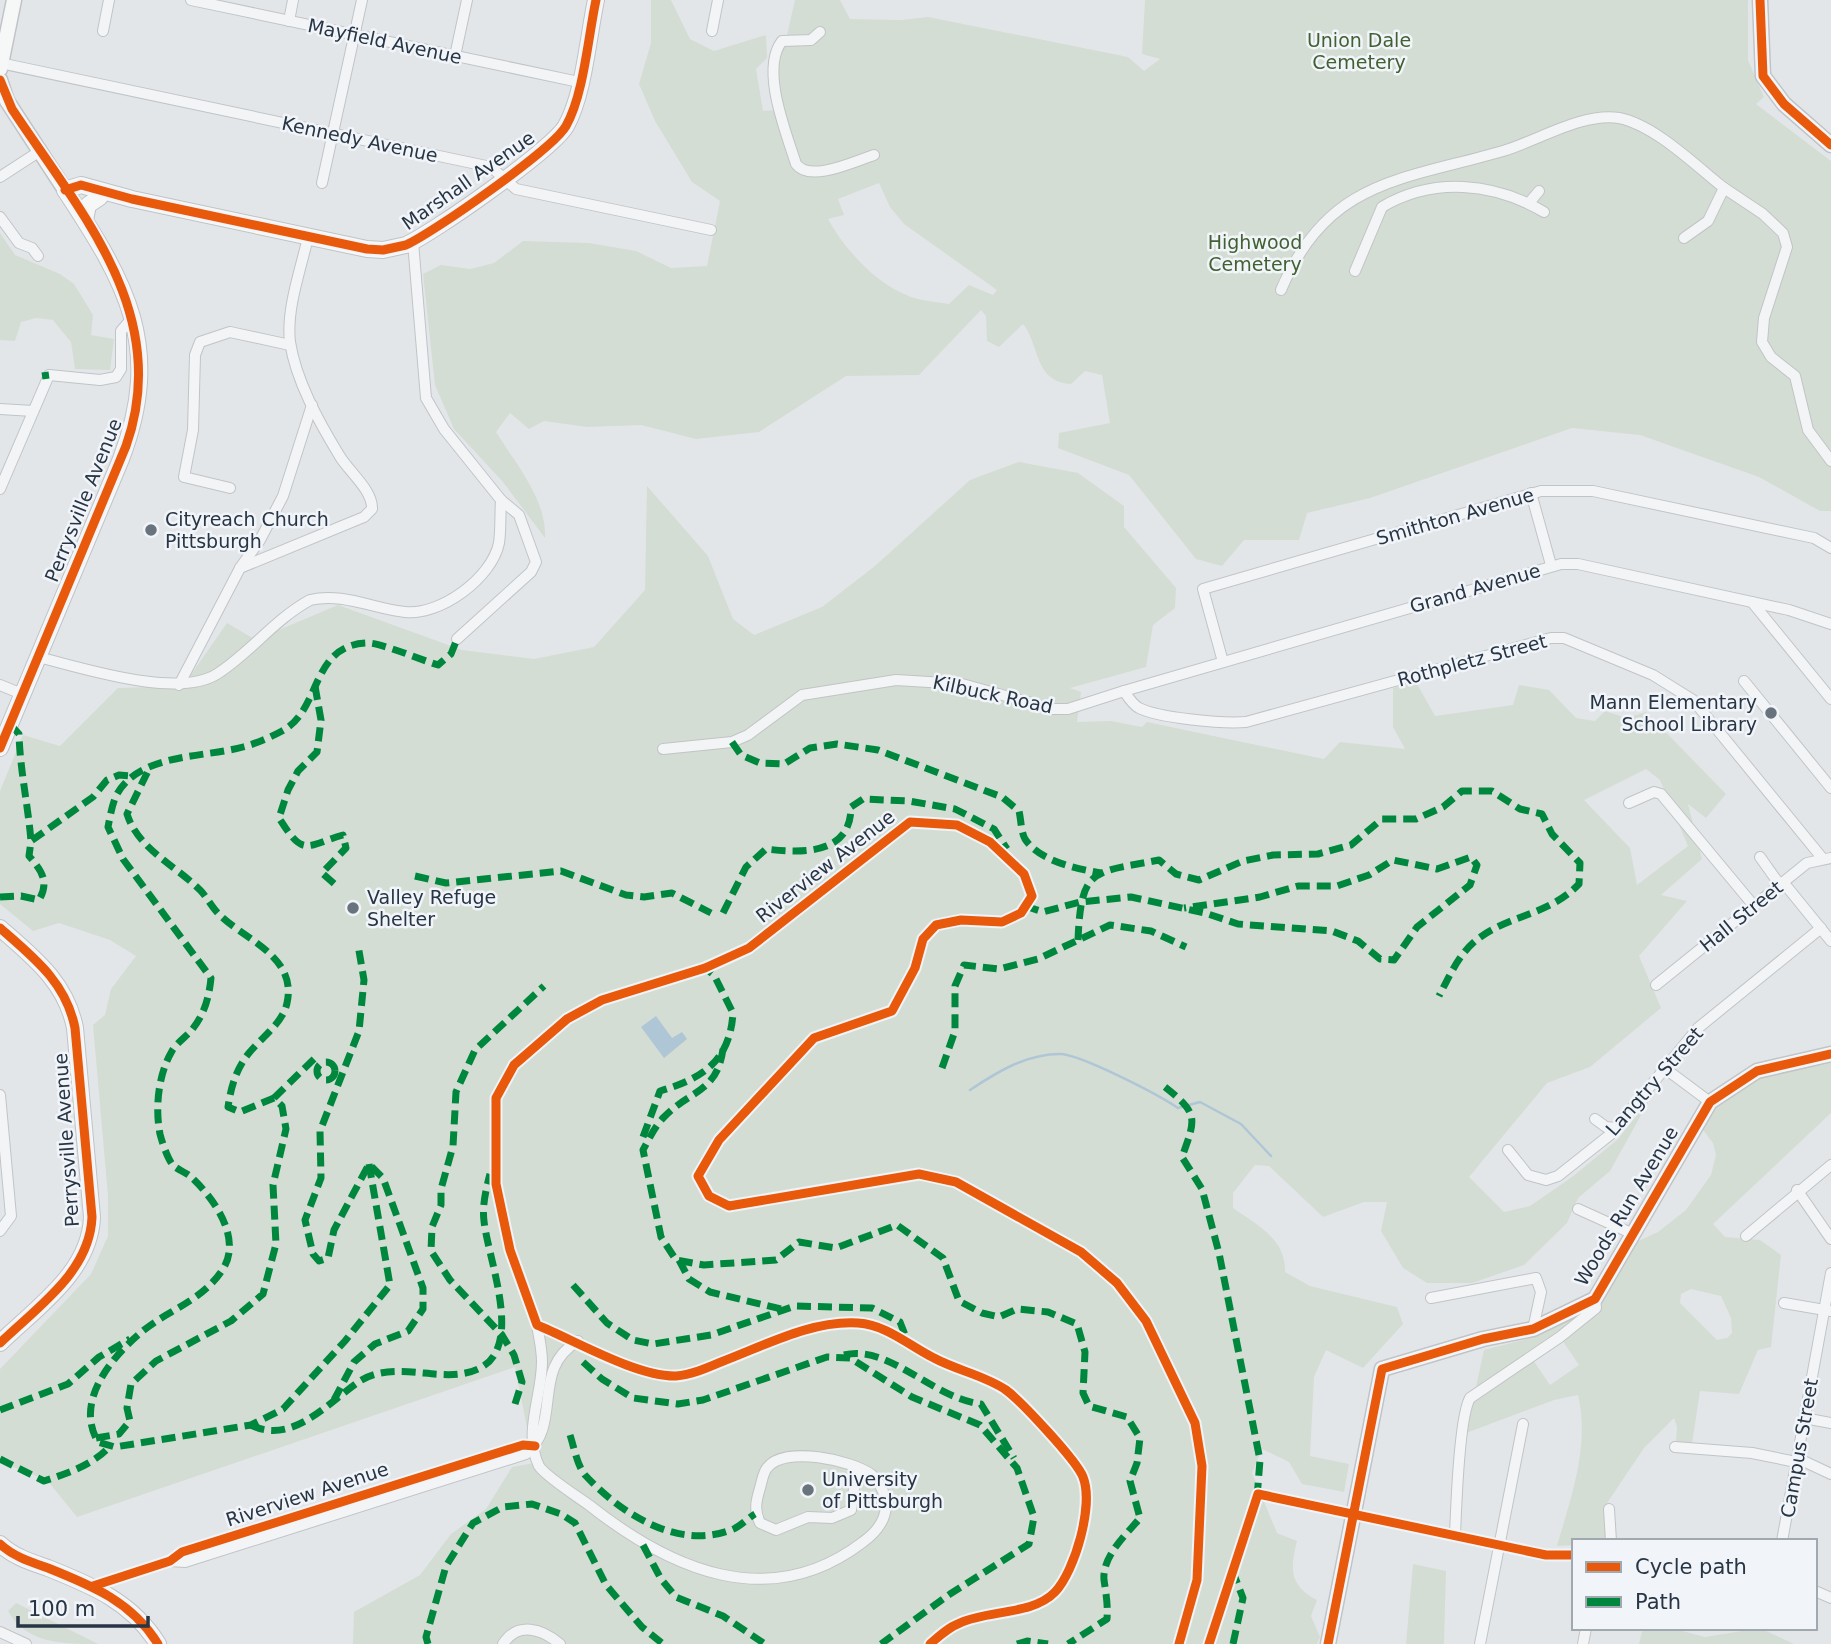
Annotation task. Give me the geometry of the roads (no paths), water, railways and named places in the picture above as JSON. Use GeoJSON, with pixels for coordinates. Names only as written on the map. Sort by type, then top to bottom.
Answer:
{"type":"FeatureCollection","features":[{"type":"Feature","properties":{"kind":"main road","name":"Marshall Avenue"},"geometry":{"type":"LineString","coordinates":[[65,190],[81,185],[132,199],[375,250],[391,249],[413,242],[504,178],[560,134],[573,109],[596,0]]}},
{"type":"Feature","properties":{"kind":"main road","name":"Marshall Avenue"},"geometry":{"type":"LineString","coordinates":[[65,190],[100,197],[132,199]]}},
{"type":"Feature","properties":{"kind":"main road","name":"Perrysville Avenue"},"geometry":{"type":"LineString","coordinates":[[0,748],[131,432],[140,375],[133,317],[118,275],[65,190]]}},
{"type":"Feature","properties":{"kind":"main road"},"geometry":{"type":"LineString","coordinates":[[85,220],[88,205],[100,197]]}},
{"type":"Feature","properties":{"kind":"main road","name":"Perrysville Avenue"},"geometry":{"type":"LineString","coordinates":[[0,928],[48,970],[70,1008],[75,1028],[92,1217],[89,1243],[72,1272],[0,1343]]}},
{"type":"Feature","properties":{"kind":"main road"},"geometry":{"type":"LineString","coordinates":[[0,1544],[24,1559],[93,1586],[133,1612],[158,1644]]}},
{"type":"Feature","properties":{"kind":"street"},"geometry":{"type":"LineString","coordinates":[[0,69],[14,0]]}},
{"type":"Feature","properties":{"kind":"street"},"geometry":{"type":"LineString","coordinates":[[103,31],[110,0]]}},
{"type":"Feature","properties":{"kind":"street","name":"Mayfield Avenue"},"geometry":{"type":"LineString","coordinates":[[191,0],[579,82]]}},
{"type":"Feature","properties":{"kind":"street"},"geometry":{"type":"LineString","coordinates":[[289,20],[293,0]]}},
{"type":"Feature","properties":{"kind":"street"},"geometry":{"type":"LineString","coordinates":[[322,183],[362,0]]}},
{"type":"Feature","properties":{"kind":"street"},"geometry":{"type":"LineString","coordinates":[[456,56],[467,0]]}},
{"type":"Feature","properties":{"kind":"street"},"geometry":{"type":"LineString","coordinates":[[712,31],[718,0]]}},
{"type":"Feature","properties":{"kind":"street"},"geometry":{"type":"LineString","coordinates":[[1760,0],[1763,76],[1784,104],[1831,145]]}},
{"type":"Feature","properties":{"kind":"street"},"geometry":{"type":"LineString","coordinates":[[820,32],[811,40],[782,41],[773,58],[775,92],[796,164],[806,172],[818,171],[874,155]]}},
{"type":"Feature","properties":{"kind":"street","name":"Kennedy Avenue"},"geometry":{"type":"LineString","coordinates":[[0,63],[491,167],[516,189],[711,230]]}},
{"type":"Feature","properties":{"kind":"street","name":"Perrysville Avenue"},"geometry":{"type":"LineString","coordinates":[[0,80],[7,101],[65,190]]}},
{"type":"Feature","properties":{"kind":"street"},"geometry":{"type":"LineString","coordinates":[[1281,290],[1313,235],[1331,215],[1391,179],[1503,151],[1565,127],[1616,117],[1639,124],[1763,214],[1783,233],[1787,247],[1764,318],[1762,342],[1771,357],[1795,376],[1808,430],[1831,461]]}},
{"type":"Feature","properties":{"kind":"street"},"geometry":{"type":"LineString","coordinates":[[0,177],[40,151]]}},
{"type":"Feature","properties":{"kind":"street"},"geometry":{"type":"LineString","coordinates":[[1355,271],[1382,207],[1395,200],[1449,185],[1529,203],[1544,212]]}},
{"type":"Feature","properties":{"kind":"street"},"geometry":{"type":"LineString","coordinates":[[1684,238],[1707,220],[1724,188]]}},
{"type":"Feature","properties":{"kind":"street"},"geometry":{"type":"LineString","coordinates":[[1529,203],[1539,191]]}},
{"type":"Feature","properties":{"kind":"street"},"geometry":{"type":"LineString","coordinates":[[0,217],[19,243],[32,248],[38,256]]}},
{"type":"Feature","properties":{"kind":"street"},"geometry":{"type":"LineString","coordinates":[[240,568],[363,517],[372,505],[340,457],[312,405],[290,345],[290,321],[308,237]]}},
{"type":"Feature","properties":{"kind":"street"},"geometry":{"type":"LineString","coordinates":[[413,242],[426,398],[444,429],[501,500],[519,515],[536,562],[523,580],[457,639]]}},
{"type":"Feature","properties":{"kind":"street"},"geometry":{"type":"LineString","coordinates":[[0,489],[49,375],[100,380],[116,377],[121,369],[121,331],[133,317]]}},
{"type":"Feature","properties":{"kind":"street"},"geometry":{"type":"LineString","coordinates":[[230,488],[184,477],[193,430],[195,355],[200,342],[230,332],[290,345]]}},
{"type":"Feature","properties":{"kind":"street"},"geometry":{"type":"LineString","coordinates":[[179,685],[240,568],[260,540],[283,496],[312,405]]}},
{"type":"Feature","properties":{"kind":"street"},"geometry":{"type":"LineString","coordinates":[[0,409],[33,411]]}},
{"type":"Feature","properties":{"kind":"street","name":"Smithton Avenue"},"geometry":{"type":"LineString","coordinates":[[1223,662],[1203,589],[1531,493],[1593,491],[1814,538],[1831,548]]}},
{"type":"Feature","properties":{"kind":"street"},"geometry":{"type":"LineString","coordinates":[[1531,493],[1551,565]]}},
{"type":"Feature","properties":{"kind":"street"},"geometry":{"type":"LineString","coordinates":[[38,657],[160,684],[179,685],[216,674],[310,600],[340,599],[407,613],[443,606],[466,589],[488,565],[498,545],[501,500]]}},
{"type":"Feature","properties":{"kind":"street","name":"Grand Avenue"},"geometry":{"type":"LineString","coordinates":[[1124,691],[1551,565],[1578,564],[1752,601],[1831,624]]}},
{"type":"Feature","properties":{"kind":"street"},"geometry":{"type":"LineString","coordinates":[[1752,601],[1831,699]]}},
{"type":"Feature","properties":{"kind":"street","name":"Rothpletz Street"},"geometry":{"type":"LineString","coordinates":[[1124,691],[1135,705],[1146,711],[1221,723],[1246,722],[1551,638],[1571,639],[1653,675],[1693,700],[1827,859]]}},
{"type":"Feature","properties":{"kind":"street","name":"Kilbuck Road"},"geometry":{"type":"LineString","coordinates":[[663,749],[732,742],[748,735],[802,695],[896,680],[962,684],[1053,709],[1068,709],[1124,691]]}},
{"type":"Feature","properties":{"kind":"street"},"geometry":{"type":"LineString","coordinates":[[1744,681],[1831,788]]}},
{"type":"Feature","properties":{"kind":"street"},"geometry":{"type":"LineString","coordinates":[[0,685],[22,694]]}},
{"type":"Feature","properties":{"kind":"street"},"geometry":{"type":"LineString","coordinates":[[1629,803],[1654,792],[1661,794],[1754,905]]}},
{"type":"Feature","properties":{"kind":"street","name":"Riverview Avenue"},"geometry":{"type":"LineString","coordinates":[[857,1468],[855,1499],[851,1510],[845,1515],[808,1517],[776,1530],[760,1523],[755,1514],[764,1475],[774,1462],[806,1457],[841,1462],[857,1468],[872,1476],[881,1486],[886,1501],[884,1517],[869,1538],[843,1556],[797,1574],[769,1579],[706,1573],[670,1560],[625,1534],[540,1467],[531,1433],[542,1362],[537,1325],[510,1250],[496,1184],[496,1098],[514,1065],[567,1019],[602,1000],[705,968],[748,948],[910,822],[957,825],[990,842],[1024,874],[1031,896],[1021,913],[1002,922],[961,920],[936,925],[923,939],[915,968],[892,1011],[814,1038],[719,1140],[698,1176],[709,1195],[729,1206],[919,1174],[956,1182],[1081,1252],[1117,1283],[1152,1333],[1195,1423],[1200,1455],[1196,1580],[1179,1644]]}},
{"type":"Feature","properties":{"kind":"street"},"geometry":{"type":"LineString","coordinates":[[1760,857],[1831,941]]}},
{"type":"Feature","properties":{"kind":"street","name":"Hall Street"},"geometry":{"type":"LineString","coordinates":[[1656,985],[1807,863],[1827,859]]}},
{"type":"Feature","properties":{"kind":"street","name":"Langtry Street"},"geometry":{"type":"LineString","coordinates":[[1508,1150],[1528,1175],[1551,1179],[1616,1128],[1663,1067],[1698,1028],[1821,928]]}},
{"type":"Feature","properties":{"kind":"street","name":"Woods Run Avenue"},"geometry":{"type":"LineString","coordinates":[[1328,1644],[1382,1368],[1532,1329],[1595,1299],[1631,1233],[1710,1102],[1757,1071],[1831,1054]]}},
{"type":"Feature","properties":{"kind":"street"},"geometry":{"type":"LineString","coordinates":[[1663,1067],[1710,1102]]}},
{"type":"Feature","properties":{"kind":"street"},"geometry":{"type":"LineString","coordinates":[[0,1095],[11,1216],[0,1231]]}},
{"type":"Feature","properties":{"kind":"street"},"geometry":{"type":"LineString","coordinates":[[1595,1119],[1606,1127],[1616,1128]]}},
{"type":"Feature","properties":{"kind":"street"},"geometry":{"type":"LineString","coordinates":[[1746,1236],[1797,1190],[1831,1165]]}},
{"type":"Feature","properties":{"kind":"street"},"geometry":{"type":"LineString","coordinates":[[1797,1190],[1831,1238]]}},
{"type":"Feature","properties":{"kind":"street"},"geometry":{"type":"LineString","coordinates":[[1578,1209],[1631,1233]]}},
{"type":"Feature","properties":{"kind":"street","name":"Campus Street"},"geometry":{"type":"LineString","coordinates":[[1782,1539],[1827,1311],[1831,1273]]}},
{"type":"Feature","properties":{"kind":"street"},"geometry":{"type":"LineString","coordinates":[[1431,1298],[1533,1277],[1540,1283],[1541,1292],[1532,1329]]}},
{"type":"Feature","properties":{"kind":"street"},"geometry":{"type":"LineString","coordinates":[[1572,1555],[1546,1555],[1455,1536],[1462,1434],[1470,1398],[1571,1329],[1596,1308],[1595,1299]]}},
{"type":"Feature","properties":{"kind":"street"},"geometry":{"type":"LineString","coordinates":[[1784,1303],[1827,1311]]}},
{"type":"Feature","properties":{"kind":"street"},"geometry":{"type":"LineString","coordinates":[[537,1325],[578,1341],[617,1362],[674,1376],[701,1370],[810,1328],[858,1323],[888,1330],[921,1352],[1011,1394],[1083,1476],[1087,1496],[1085,1520],[1069,1572],[1054,1594],[1035,1604],[960,1623],[930,1644]]}},
{"type":"Feature","properties":{"kind":"street"},"geometry":{"type":"LineString","coordinates":[[535,1446],[542,1431],[552,1366],[562,1350],[578,1341]]}},
{"type":"Feature","properties":{"kind":"street"},"geometry":{"type":"LineString","coordinates":[[1804,1418],[1831,1423]]}},
{"type":"Feature","properties":{"kind":"street"},"geometry":{"type":"LineString","coordinates":[[1480,1644],[1523,1424]]}},
{"type":"Feature","properties":{"kind":"street","name":"Riverview Avenue"},"geometry":{"type":"LineString","coordinates":[[93,1586],[170,1562],[185,1562],[223,1550],[526,1454],[535,1446]]}},
{"type":"Feature","properties":{"kind":"street"},"geometry":{"type":"LineString","coordinates":[[1675,1447],[1752,1453],[1797,1460],[1831,1474]]}},
{"type":"Feature","properties":{"kind":"street"},"geometry":{"type":"LineString","coordinates":[[1609,1509],[1611,1539]]}},
{"type":"Feature","properties":{"kind":"street"},"geometry":{"type":"LineString","coordinates":[[503,1644],[513,1633],[529,1629],[544,1633],[560,1644]]}},
{"type":"Feature","properties":{"kind":"street"},"geometry":{"type":"LineString","coordinates":[[0,1632],[26,1644]]}},
{"type":"Feature","properties":{"kind":"water"},"geometry":{"type":"Polygon","coordinates":[[[656,1016],[672,1038],[682,1032],[687,1039],[664,1058],[641,1027],[656,1016]]]}},
{"type":"Feature","properties":{"kind":"waterway"},"geometry":{"type":"LineString","coordinates":[[970,1090],[1001,1071],[1035,1057],[1060,1054],[1070,1056],[1119,1076],[1178,1108],[1200,1102],[1241,1124],[1271,1156]]}},
{"type":"Feature","properties":{"kind":"place","name":"Cityreach Church Pittsburgh"},"geometry":{"type":"Point","coordinates":[151,530]}},
{"type":"Feature","properties":{"kind":"place","name":"Mann Elementary School Library"},"geometry":{"type":"Point","coordinates":[1771,713]}},
{"type":"Feature","properties":{"kind":"place","name":"Valley Refuge Shelter"},"geometry":{"type":"Point","coordinates":[353,908]}},
{"type":"Feature","properties":{"kind":"place","name":"University of Pittsburgh"},"geometry":{"type":"Point","coordinates":[808,1490]}},
{"type":"Feature","properties":{"kind":"park label","name":"Union Dale Cemetery"},"geometry":{"type":"Point","coordinates":[1359,51]}},
{"type":"Feature","properties":{"kind":"park label","name":"Highwood Cemetery"},"geometry":{"type":"Point","coordinates":[1255,253]}}]}
